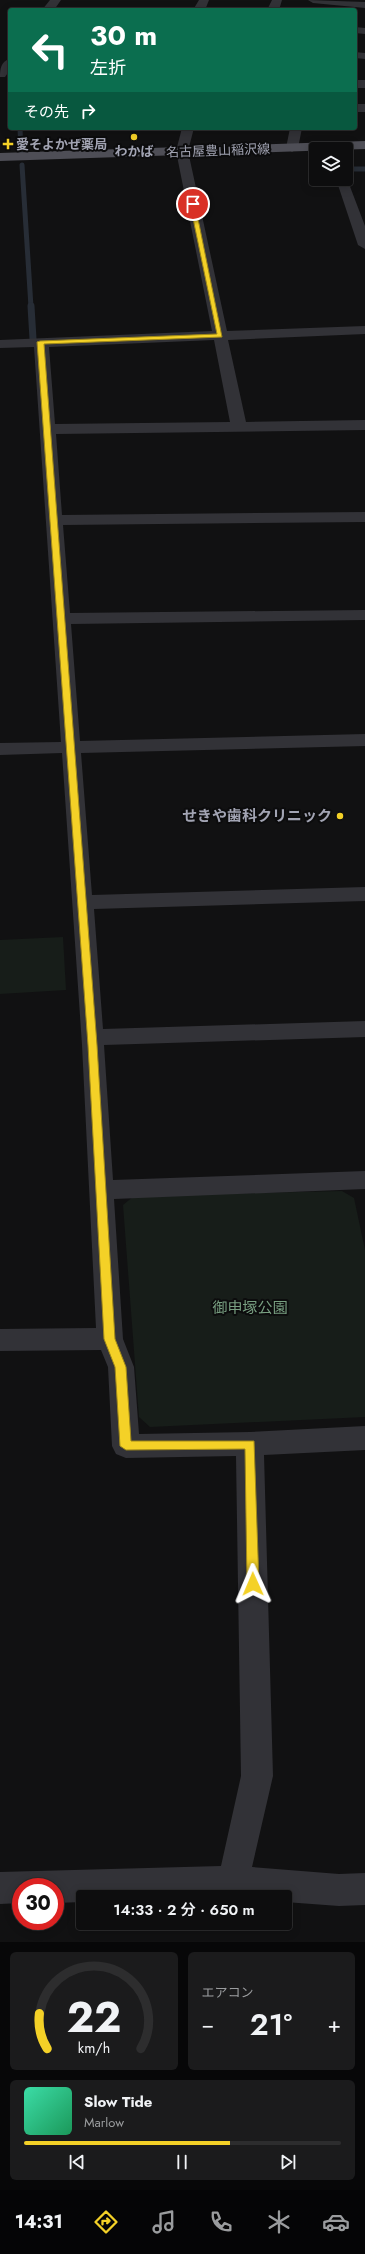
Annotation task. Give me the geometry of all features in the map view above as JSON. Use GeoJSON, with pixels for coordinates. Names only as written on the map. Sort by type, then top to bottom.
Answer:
{"type":"FeatureCollection","features":[{"type":"Feature","properties":{"kind":"main road","name":"名古屋豊山稲沢線"},"geometry":{"type":"LineString","coordinates":[[353,146],[365,145]]}},
{"type":"Feature","properties":{"kind":"main road","name":"名古屋豊山稲沢線"},"geometry":{"type":"LineString","coordinates":[[0,157],[309,148]]}},
{"type":"Feature","properties":{"kind":"street"},"geometry":{"type":"LineString","coordinates":[[50,8],[56,0]]}},
{"type":"Feature","properties":{"kind":"street"},"geometry":{"type":"LineString","coordinates":[[313,0],[365,5]]}},
{"type":"Feature","properties":{"kind":"street"},"geometry":{"type":"LineString","coordinates":[[187,130],[182,151],[239,427]]}},
{"type":"Feature","properties":{"kind":"street"},"geometry":{"type":"LineString","coordinates":[[292,148],[296,130]]}},
{"type":"Feature","properties":{"kind":"street"},"geometry":{"type":"LineString","coordinates":[[349,187],[365,245]]}},
{"type":"Feature","properties":{"kind":"street"},"geometry":{"type":"LineString","coordinates":[[0,344],[365,330]]}},
{"type":"Feature","properties":{"kind":"street"},"geometry":{"type":"LineString","coordinates":[[40,342],[92,1037],[110,1339],[121,1367],[126,1446],[250,1444],[365,1438]]}},
{"type":"Feature","properties":{"kind":"street"},"geometry":{"type":"LineString","coordinates":[[47,428],[365,425]]}},
{"type":"Feature","properties":{"kind":"street"},"geometry":{"type":"LineString","coordinates":[[54,520],[365,517]]}},
{"type":"Feature","properties":{"kind":"street"},"geometry":{"type":"LineString","coordinates":[[60,619],[365,615]]}},
{"type":"Feature","properties":{"kind":"street"},"geometry":{"type":"LineString","coordinates":[[0,749],[365,740]]}},
{"type":"Feature","properties":{"kind":"street"},"geometry":{"type":"LineString","coordinates":[[82,902],[365,894]]}},
{"type":"Feature","properties":{"kind":"street"},"geometry":{"type":"LineString","coordinates":[[92,1037],[365,1029]]}},
{"type":"Feature","properties":{"kind":"street"},"geometry":{"type":"LineString","coordinates":[[102,1190],[365,1180]]}},
{"type":"Feature","properties":{"kind":"street"},"geometry":{"type":"LineString","coordinates":[[0,1340],[110,1339]]}},
{"type":"Feature","properties":{"kind":"street"},"geometry":{"type":"LineString","coordinates":[[233,1882],[257,1776],[250,1444]]}},
{"type":"Feature","properties":{"kind":"street"},"geometry":{"type":"LineString","coordinates":[[64,1886],[233,1882],[339,1890],[365,1889]]}},
{"type":"Feature","properties":{"kind":"street"},"geometry":{"type":"LineString","coordinates":[[0,1888],[12,1887]]}},
{"type":"Feature","properties":{"kind":"green space"},"geometry":{"type":"Polygon","coordinates":[[[63,937],[66,990],[0,994],[0,940],[63,937]]]}},
{"type":"Feature","properties":{"kind":"green space","name":"御申塚公園"},"geometry":{"type":"Polygon","coordinates":[[[342,1191],[354,1198],[365,1250],[365,1417],[150,1427],[139,1417],[123,1205],[134,1196],[342,1191]]]}},
{"type":"Feature","properties":{"kind":"waterway"},"geometry":{"type":"LineString","coordinates":[[20,130],[21,152]]}},
{"type":"Feature","properties":{"kind":"waterway"},"geometry":{"type":"LineString","coordinates":[[22,165],[31,307]]}},
{"type":"Feature","properties":{"kind":"waterway"},"geometry":{"type":"LineString","coordinates":[[353,169],[365,169]]}},
{"type":"Feature","properties":{"kind":"waterway"},"geometry":{"type":"LineString","coordinates":[[31,306],[33,339]]}},
{"type":"Feature","properties":{"kind":"place","name":"わかば"},"geometry":{"type":"Point","coordinates":[134,137]}},
{"type":"Feature","properties":{"kind":"place","name":"愛そよかぜ薬局"},"geometry":{"type":"Point","coordinates":[8,144]}},
{"type":"Feature","properties":{"kind":"place","name":"せきや歯科クリニック"},"geometry":{"type":"Point","coordinates":[340,816]}},
{"type":"Feature","properties":{"kind":"route"},"geometry":{"type":"LineString","coordinates":[[193,204],[220,336],[40,342],[93,1045],[110,1339],[121,1367],[126,1446],[250,1444],[253,1584]]}}]}
